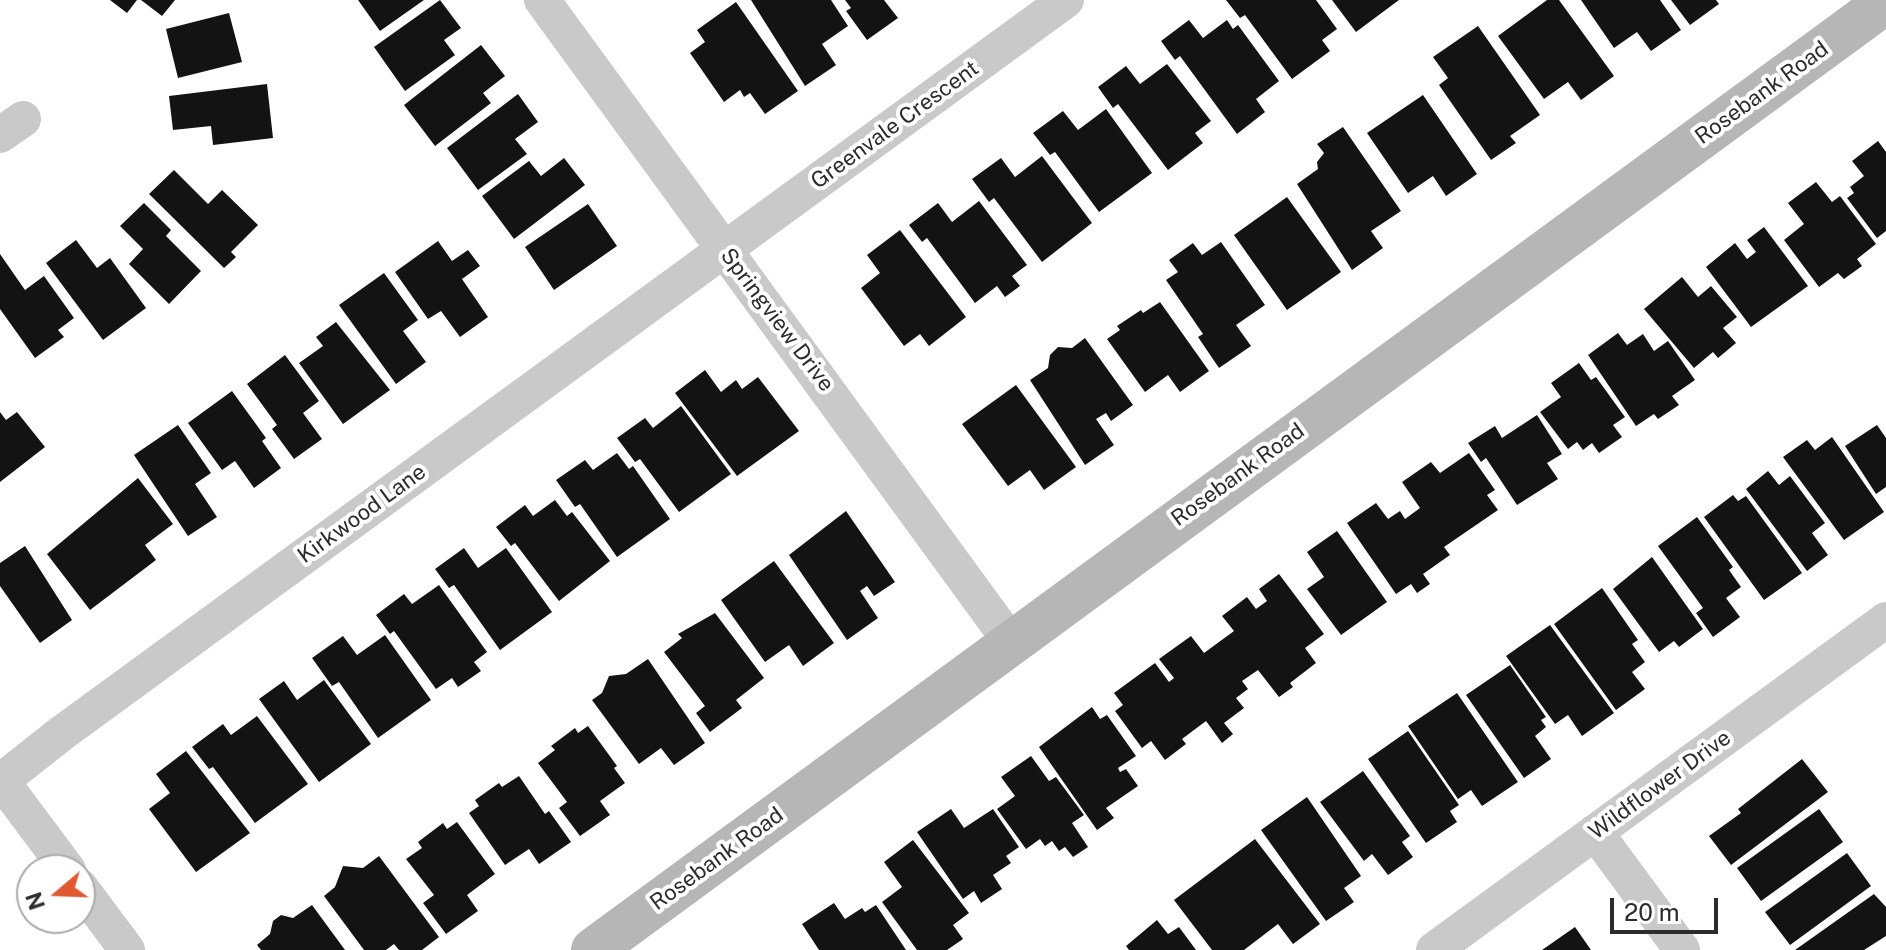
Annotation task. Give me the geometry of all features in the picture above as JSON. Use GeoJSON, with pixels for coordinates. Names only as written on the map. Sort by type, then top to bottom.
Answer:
{"type":"FeatureCollection","features":[{"type":"Feature","properties":{"kind":"street","name":"Springview Drive"},"geometry":{"type":"LineString","coordinates":[[542,0],[1010,641]]}},
{"type":"Feature","properties":{"kind":"street","name":"Greenvale Crescent"},"geometry":{"type":"LineString","coordinates":[[725,250],[1066,0]]}},
{"type":"Feature","properties":{"kind":"street","name":"Rosebank Road"},"geometry":{"type":"LineString","coordinates":[[593,950],[1010,641],[1886,2]]}},
{"type":"Feature","properties":{"kind":"street","name":"Kirkwood Lane"},"geometry":{"type":"LineString","coordinates":[[1,780],[725,250]]}},
{"type":"Feature","properties":{"kind":"street","name":"Wildflower Drive"},"geometry":{"type":"LineString","coordinates":[[1434,950],[1886,620]]}},
{"type":"Feature","properties":{"kind":"street"},"geometry":{"type":"LineString","coordinates":[[1,780],[56,854]]}},
{"type":"Feature","properties":{"kind":"street"},"geometry":{"type":"LineString","coordinates":[[1595,832],[1682,950]]}},
{"type":"Feature","properties":{"kind":"street"},"geometry":{"type":"LineString","coordinates":[[96,908],[127,950]]}},
{"type":"Feature","properties":{"kind":"building"},"geometry":{"type":"Polygon","coordinates":[[[110,0],[137,0],[127,13],[110,0]]]}},
{"type":"Feature","properties":{"kind":"building"},"geometry":{"type":"Polygon","coordinates":[[[141,0],[175,0],[162,16],[141,0]]]}},
{"type":"Feature","properties":{"kind":"building"},"geometry":{"type":"Polygon","coordinates":[[[358,0],[424,0],[380,31],[358,0]]]}},
{"type":"Feature","properties":{"kind":"building"},"geometry":{"type":"Polygon","coordinates":[[[440,0],[461,28],[444,40],[455,55],[405,91],[374,47],[440,0]]]}},
{"type":"Feature","properties":{"kind":"building"},"geometry":{"type":"Polygon","coordinates":[[[751,0],[831,0],[848,26],[822,44],[836,65],[805,86],[751,0]]]}},
{"type":"Feature","properties":{"kind":"building"},"geometry":{"type":"Polygon","coordinates":[[[845,0],[884,0],[898,18],[867,40],[846,11],[851,8],[845,0]]]}},
{"type":"Feature","properties":{"kind":"building"},"geometry":{"type":"Polygon","coordinates":[[[1226,0],[1316,0],[1337,29],[1322,40],[1330,51],[1292,79],[1245,15],[1240,18],[1226,0]]]}},
{"type":"Feature","properties":{"kind":"building"},"geometry":{"type":"Polygon","coordinates":[[[1332,0],[1399,0],[1356,32],[1332,0]]]}},
{"type":"Feature","properties":{"kind":"building"},"geometry":{"type":"Polygon","coordinates":[[[1547,0],[1559,0],[1614,76],[1581,100],[1568,82],[1544,99],[1498,36],[1547,0]]]}},
{"type":"Feature","properties":{"kind":"building"},"geometry":{"type":"Polygon","coordinates":[[[1581,0],[1660,0],[1681,30],[1651,51],[1637,32],[1614,48],[1581,0]]]}},
{"type":"Feature","properties":{"kind":"building"},"geometry":{"type":"Polygon","coordinates":[[[1671,0],[1716,0],[1719,4],[1690,25],[1671,0]]]}},
{"type":"Feature","properties":{"kind":"building"},"geometry":{"type":"Polygon","coordinates":[[[736,2],[798,91],[765,114],[750,93],[744,97],[740,90],[724,102],[690,53],[705,42],[697,30],[736,2]]]}},
{"type":"Feature","properties":{"kind":"building"},"geometry":{"type":"Polygon","coordinates":[[[229,13],[242,62],[178,78],[166,29],[229,13]]]}},
{"type":"Feature","properties":{"kind":"building"},"geometry":{"type":"Polygon","coordinates":[[[1189,20],[1203,38],[1227,20],[1233,29],[1238,25],[1279,81],[1256,99],[1265,112],[1237,134],[1180,56],[1175,60],[1161,41],[1189,20]]]}},
{"type":"Feature","properties":{"kind":"building"},"geometry":{"type":"Polygon","coordinates":[[[1478,26],[1540,115],[1510,136],[1516,143],[1491,160],[1439,85],[1448,78],[1433,57],[1478,26]]]}},
{"type":"Feature","properties":{"kind":"building"},"geometry":{"type":"Polygon","coordinates":[[[481,45],[505,76],[483,93],[491,103],[435,146],[404,105],[481,45]]]}},
{"type":"Feature","properties":{"kind":"building"},"geometry":{"type":"Polygon","coordinates":[[[1167,64],[1211,121],[1195,133],[1203,143],[1168,170],[1118,104],[1113,108],[1098,87],[1126,66],[1140,84],[1167,64]]]}},
{"type":"Feature","properties":{"kind":"building"},"geometry":{"type":"Polygon","coordinates":[[[267,84],[273,138],[213,145],[211,126],[173,130],[169,96],[267,84]]]}},
{"type":"Feature","properties":{"kind":"building"},"geometry":{"type":"Polygon","coordinates":[[[518,94],[538,122],[515,139],[527,154],[478,190],[447,148],[518,94]]]}},
{"type":"Feature","properties":{"kind":"building"},"geometry":{"type":"Polygon","coordinates":[[[1423,95],[1477,174],[1446,196],[1433,176],[1408,193],[1367,133],[1423,95]]]}},
{"type":"Feature","properties":{"kind":"building"},"geometry":{"type":"Polygon","coordinates":[[[1106,109],[1152,173],[1099,212],[1055,152],[1050,155],[1033,133],[1063,111],[1078,130],[1106,109]]]}},
{"type":"Feature","properties":{"kind":"building"},"geometry":{"type":"Polygon","coordinates":[[[1343,127],[1401,211],[1371,231],[1383,248],[1352,270],[1297,184],[1318,169],[1317,162],[1324,153],[1317,144],[1343,127]]]}},
{"type":"Feature","properties":{"kind":"building"},"geometry":{"type":"Polygon","coordinates":[[[1878,141],[1886,152],[1886,231],[1877,238],[1847,198],[1854,193],[1850,187],[1864,176],[1852,161],[1878,141]]]}},
{"type":"Feature","properties":{"kind":"building"},"geometry":{"type":"Polygon","coordinates":[[[1042,156],[1092,223],[1042,262],[994,198],[989,202],[972,179],[1001,158],[1015,177],[1042,156]]]}},
{"type":"Feature","properties":{"kind":"building"},"geometry":{"type":"Polygon","coordinates":[[[564,158],[585,185],[514,239],[482,196],[529,161],[541,176],[564,158]]]}},
{"type":"Feature","properties":{"kind":"building"},"geometry":{"type":"Polygon","coordinates":[[[174,170],[208,204],[222,190],[258,225],[231,252],[236,257],[224,268],[149,194],[174,170]]]}},
{"type":"Feature","properties":{"kind":"building"},"geometry":{"type":"Polygon","coordinates":[[[1816,182],[1832,202],[1840,196],[1876,244],[1857,259],[1862,266],[1844,279],[1838,273],[1819,287],[1784,240],[1804,224],[1788,203],[1816,182]]]}},
{"type":"Feature","properties":{"kind":"building"},"geometry":{"type":"Polygon","coordinates":[[[1287,197],[1341,272],[1287,310],[1234,235],[1287,197]]]}},
{"type":"Feature","properties":{"kind":"building"},"geometry":{"type":"Polygon","coordinates":[[[979,201],[1027,265],[1012,276],[1020,286],[1005,297],[997,286],[975,303],[927,238],[922,242],[909,225],[938,203],[952,222],[979,201]]]}},
{"type":"Feature","properties":{"kind":"building"},"geometry":{"type":"Polygon","coordinates":[[[144,203],[171,230],[166,236],[201,271],[169,304],[129,264],[143,249],[120,226],[144,203]]]}},
{"type":"Feature","properties":{"kind":"building"},"geometry":{"type":"Polygon","coordinates":[[[588,204],[617,246],[554,290],[525,247],[588,204]]]}},
{"type":"Feature","properties":{"kind":"building"},"geometry":{"type":"Polygon","coordinates":[[[1764,227],[1808,286],[1751,327],[1706,267],[1735,243],[1747,259],[1756,252],[1747,240],[1764,227]]]}},
{"type":"Feature","properties":{"kind":"building"},"geometry":{"type":"Polygon","coordinates":[[[900,230],[966,317],[929,346],[920,334],[904,346],[861,288],[880,273],[867,255],[900,230]]]}},
{"type":"Feature","properties":{"kind":"building"},"geometry":{"type":"Polygon","coordinates":[[[76,240],[97,268],[110,258],[146,308],[103,340],[46,263],[76,240]]]}},
{"type":"Feature","properties":{"kind":"building"},"geometry":{"type":"Polygon","coordinates":[[[438,241],[452,261],[468,250],[480,266],[462,279],[488,317],[460,337],[441,311],[428,319],[395,272],[438,241]]]}},
{"type":"Feature","properties":{"kind":"building"},"geometry":{"type":"Polygon","coordinates":[[[1221,242],[1265,305],[1236,325],[1251,346],[1219,368],[1198,337],[1203,334],[1166,280],[1178,272],[1169,260],[1193,243],[1202,255],[1221,242]]]}},
{"type":"Feature","properties":{"kind":"building"},"geometry":{"type":"Polygon","coordinates":[[[0,254],[25,290],[44,276],[74,318],[58,330],[64,337],[35,358],[0,309],[0,254]]]}},
{"type":"Feature","properties":{"kind":"building"},"geometry":{"type":"Polygon","coordinates":[[[384,273],[418,320],[403,331],[426,362],[396,384],[339,305],[384,273]]]}},
{"type":"Feature","properties":{"kind":"building"},"geometry":{"type":"Polygon","coordinates":[[[1682,277],[1698,297],[1711,286],[1737,317],[1723,328],[1736,343],[1718,358],[1713,352],[1694,368],[1644,309],[1682,277]]]}},
{"type":"Feature","properties":{"kind":"building"},"geometry":{"type":"Polygon","coordinates":[[[1160,302],[1209,371],[1180,392],[1168,375],[1145,392],[1107,339],[1120,330],[1117,326],[1160,302]]]}},
{"type":"Feature","properties":{"kind":"building"},"geometry":{"type":"Polygon","coordinates":[[[336,322],[390,390],[343,424],[299,363],[323,346],[316,337],[336,322]]]}},
{"type":"Feature","properties":{"kind":"building"},"geometry":{"type":"Polygon","coordinates":[[[1618,333],[1627,345],[1643,334],[1654,351],[1668,341],[1695,380],[1672,396],[1679,405],[1658,419],[1654,414],[1636,426],[1588,355],[1618,333]]]}},
{"type":"Feature","properties":{"kind":"building"},"geometry":{"type":"Polygon","coordinates":[[[1085,338],[1133,405],[1111,421],[1106,413],[1096,419],[1114,445],[1085,465],[1030,380],[1048,368],[1050,355],[1058,347],[1072,348],[1085,338]]]}},
{"type":"Feature","properties":{"kind":"building"},"geometry":{"type":"Polygon","coordinates":[[[285,355],[319,401],[303,413],[322,439],[294,459],[272,429],[277,425],[247,384],[285,355]]]}},
{"type":"Feature","properties":{"kind":"building"},"geometry":{"type":"Polygon","coordinates":[[[1579,363],[1591,380],[1596,377],[1625,417],[1613,425],[1622,437],[1599,453],[1592,443],[1583,450],[1577,442],[1568,449],[1540,412],[1561,397],[1551,383],[1579,363]]]}},
{"type":"Feature","properties":{"kind":"building"},"geometry":{"type":"Polygon","coordinates":[[[705,370],[721,392],[736,380],[742,389],[758,377],[799,431],[737,476],[675,393],[705,370]]]}},
{"type":"Feature","properties":{"kind":"building"},"geometry":{"type":"Polygon","coordinates":[[[1016,385],[1076,467],[1044,490],[1030,470],[1008,486],[962,424],[1016,385]]]}},
{"type":"Feature","properties":{"kind":"building"},"geometry":{"type":"Polygon","coordinates":[[[232,391],[266,438],[262,441],[281,468],[254,488],[235,461],[222,470],[188,423],[232,391]]]}},
{"type":"Feature","properties":{"kind":"building"},"geometry":{"type":"Polygon","coordinates":[[[681,406],[731,474],[679,512],[640,459],[635,462],[617,438],[645,418],[653,428],[681,406]]]}},
{"type":"Feature","properties":{"kind":"building"},"geometry":{"type":"Polygon","coordinates":[[[0,412],[6,420],[17,412],[45,447],[0,482],[0,412]]]}},
{"type":"Feature","properties":{"kind":"building"},"geometry":{"type":"Polygon","coordinates":[[[1537,415],[1562,454],[1547,463],[1558,479],[1517,505],[1486,458],[1481,462],[1468,443],[1495,426],[1502,438],[1537,415]]]}},
{"type":"Feature","properties":{"kind":"building"},"geometry":{"type":"Polygon","coordinates":[[[178,425],[211,473],[195,484],[217,517],[188,536],[134,455],[178,425]]]}},
{"type":"Feature","properties":{"kind":"building"},"geometry":{"type":"Polygon","coordinates":[[[1877,425],[1886,438],[1886,487],[1876,494],[1845,446],[1877,425]]]}},
{"type":"Feature","properties":{"kind":"building"},"geometry":{"type":"Polygon","coordinates":[[[1832,437],[1884,512],[1844,540],[1783,457],[1807,440],[1815,450],[1832,437]]]}},
{"type":"Feature","properties":{"kind":"building"},"geometry":{"type":"Polygon","coordinates":[[[617,453],[629,469],[633,466],[670,519],[617,557],[580,504],[575,507],[556,480],[585,460],[593,470],[617,453]]]}},
{"type":"Feature","properties":{"kind":"building"},"geometry":{"type":"Polygon","coordinates":[[[1469,453],[1495,490],[1487,495],[1498,510],[1444,547],[1450,555],[1423,574],[1430,584],[1417,593],[1411,584],[1396,594],[1347,523],[1376,503],[1388,519],[1400,511],[1405,519],[1420,508],[1402,482],[1431,462],[1440,473],[1469,453]]]}},
{"type":"Feature","properties":{"kind":"building"},"geometry":{"type":"Polygon","coordinates":[[[1768,471],[1779,485],[1790,476],[1825,523],[1812,533],[1828,555],[1807,571],[1746,489],[1768,471]]]}},
{"type":"Feature","properties":{"kind":"building"},"geometry":{"type":"Polygon","coordinates":[[[138,478],[173,524],[145,545],[156,560],[90,610],[47,554],[138,478]]]}},
{"type":"Feature","properties":{"kind":"building"},"geometry":{"type":"Polygon","coordinates":[[[1733,495],[1738,501],[1746,496],[1802,573],[1764,600],[1704,517],[1733,495]]]}},
{"type":"Feature","properties":{"kind":"building"},"geometry":{"type":"Polygon","coordinates":[[[555,500],[567,516],[572,512],[610,561],[559,601],[515,543],[511,546],[496,527],[525,505],[533,516],[555,500]]]}},
{"type":"Feature","properties":{"kind":"building"},"geometry":{"type":"Polygon","coordinates":[[[846,511],[895,582],[874,596],[867,586],[860,591],[878,618],[847,640],[789,555],[846,511]]]}},
{"type":"Feature","properties":{"kind":"building"},"geometry":{"type":"Polygon","coordinates":[[[1697,517],[1733,567],[1729,570],[1741,587],[1726,598],[1740,617],[1713,637],[1696,613],[1703,608],[1658,546],[1697,517]]]}},
{"type":"Feature","properties":{"kind":"building"},"geometry":{"type":"Polygon","coordinates":[[[1337,531],[1387,602],[1341,635],[1307,589],[1324,577],[1307,552],[1337,531]]]}},
{"type":"Feature","properties":{"kind":"building"},"geometry":{"type":"Polygon","coordinates":[[[25,546],[72,620],[40,643],[0,586],[0,563],[25,546]]]}},
{"type":"Feature","properties":{"kind":"building"},"geometry":{"type":"Polygon","coordinates":[[[464,548],[478,568],[506,548],[552,612],[500,650],[454,585],[449,588],[435,569],[464,548]]]}},
{"type":"Feature","properties":{"kind":"building"},"geometry":{"type":"Polygon","coordinates":[[[1652,557],[1703,629],[1679,647],[1674,641],[1659,652],[1613,589],[1652,557]]]}},
{"type":"Feature","properties":{"kind":"building"},"geometry":{"type":"Polygon","coordinates":[[[774,561],[834,643],[803,666],[789,645],[765,662],[721,600],[774,561]]]}},
{"type":"Feature","properties":{"kind":"building"},"geometry":{"type":"Polygon","coordinates":[[[1279,574],[1324,634],[1305,648],[1316,663],[1290,683],[1293,687],[1279,697],[1258,670],[1242,681],[1248,689],[1236,698],[1244,708],[1224,723],[1233,734],[1222,743],[1206,721],[1182,739],[1186,744],[1165,760],[1151,741],[1142,748],[1115,711],[1123,705],[1114,693],[1155,663],[1169,682],[1174,678],[1159,659],[1191,636],[1204,653],[1234,631],[1222,616],[1247,597],[1256,609],[1267,601],[1259,589],[1279,574]]]}},
{"type":"Feature","properties":{"kind":"building"},"geometry":{"type":"Polygon","coordinates":[[[439,585],[487,652],[474,662],[481,671],[458,687],[452,678],[436,689],[394,631],[390,634],[376,615],[404,594],[412,604],[439,585]]]}},
{"type":"Feature","properties":{"kind":"building"},"geometry":{"type":"Polygon","coordinates":[[[1602,588],[1638,640],[1632,644],[1645,662],[1632,672],[1645,689],[1616,710],[1554,624],[1602,588]]]}},
{"type":"Feature","properties":{"kind":"building"},"geometry":{"type":"Polygon","coordinates":[[[715,613],[764,678],[736,700],[742,708],[710,732],[696,713],[705,706],[664,652],[682,638],[678,634],[715,613]]]}},
{"type":"Feature","properties":{"kind":"building"},"geometry":{"type":"Polygon","coordinates":[[[1550,625],[1614,713],[1582,736],[1568,715],[1555,724],[1506,656],[1550,625]]]}},
{"type":"Feature","properties":{"kind":"building"},"geometry":{"type":"Polygon","coordinates":[[[385,635],[431,700],[378,738],[339,682],[332,686],[312,658],[343,636],[357,655],[385,635]]]}},
{"type":"Feature","properties":{"kind":"building"},"geometry":{"type":"Polygon","coordinates":[[[648,659],[705,743],[674,765],[661,748],[639,764],[592,700],[602,693],[609,676],[626,674],[648,659]]]}},
{"type":"Feature","properties":{"kind":"building"},"geometry":{"type":"Polygon","coordinates":[[[1510,665],[1546,717],[1541,720],[1546,727],[1535,736],[1551,759],[1524,778],[1466,695],[1510,665]]]}},
{"type":"Feature","properties":{"kind":"building"},"geometry":{"type":"Polygon","coordinates":[[[324,680],[371,744],[319,782],[259,699],[284,681],[297,700],[324,680]]]}},
{"type":"Feature","properties":{"kind":"building"},"geometry":{"type":"Polygon","coordinates":[[[1457,693],[1518,782],[1482,806],[1471,790],[1458,799],[1408,726],[1457,693]]]}},
{"type":"Feature","properties":{"kind":"building"},"geometry":{"type":"Polygon","coordinates":[[[1092,707],[1100,719],[1107,715],[1136,756],[1118,768],[1120,772],[1126,769],[1138,786],[1106,808],[1114,818],[1097,830],[1039,747],[1092,707]]]}},
{"type":"Feature","properties":{"kind":"building"},"geometry":{"type":"Polygon","coordinates":[[[257,716],[308,784],[255,823],[213,767],[209,769],[192,747],[223,724],[231,735],[257,716]]]}},
{"type":"Feature","properties":{"kind":"building"},"geometry":{"type":"Polygon","coordinates":[[[588,726],[617,766],[614,768],[625,783],[600,801],[610,815],[580,836],[559,808],[567,802],[538,763],[555,750],[551,746],[575,728],[578,733],[588,726]]]}},
{"type":"Feature","properties":{"kind":"building"},"geometry":{"type":"Polygon","coordinates":[[[1408,731],[1459,805],[1450,811],[1457,822],[1426,843],[1368,759],[1408,731]]]}},
{"type":"Feature","properties":{"kind":"building"},"geometry":{"type":"Polygon","coordinates":[[[186,751],[250,833],[196,872],[149,809],[170,793],[156,774],[186,751]]]}},
{"type":"Feature","properties":{"kind":"building"},"geometry":{"type":"Polygon","coordinates":[[[1031,756],[1049,781],[1056,777],[1084,815],[1072,823],[1088,847],[1073,857],[1065,847],[1059,851],[1052,841],[1045,846],[1040,839],[1026,849],[997,809],[1015,796],[1001,777],[1031,756]]]}},
{"type":"Feature","properties":{"kind":"building"},"geometry":{"type":"Polygon","coordinates":[[[1802,759],[1828,792],[1731,865],[1709,836],[1741,813],[1738,809],[1802,759]]]}},
{"type":"Feature","properties":{"kind":"building"},"geometry":{"type":"Polygon","coordinates":[[[1363,771],[1410,836],[1402,842],[1413,857],[1388,875],[1372,854],[1364,861],[1320,802],[1363,771]]]}},
{"type":"Feature","properties":{"kind":"building"},"geometry":{"type":"Polygon","coordinates":[[[519,776],[545,814],[549,811],[571,842],[539,864],[529,849],[505,865],[469,813],[479,806],[475,800],[499,783],[502,787],[519,776]]]}},
{"type":"Feature","properties":{"kind":"building"},"geometry":{"type":"Polygon","coordinates":[[[1307,797],[1361,876],[1344,888],[1354,902],[1326,921],[1261,830],[1307,797]]]}},
{"type":"Feature","properties":{"kind":"building"},"geometry":{"type":"Polygon","coordinates":[[[951,809],[964,828],[993,809],[1019,847],[1006,856],[1011,863],[993,875],[1002,889],[981,903],[974,891],[963,899],[917,832],[951,809]]]}},
{"type":"Feature","properties":{"kind":"building"},"geometry":{"type":"Polygon","coordinates":[[[1819,809],[1843,842],[1761,901],[1737,868],[1819,809]]]}},
{"type":"Feature","properties":{"kind":"building"},"geometry":{"type":"Polygon","coordinates":[[[457,822],[495,874],[467,895],[478,911],[446,934],[423,903],[434,895],[406,859],[422,848],[418,842],[443,823],[447,829],[457,822]]]}},
{"type":"Feature","properties":{"kind":"building"},"geometry":{"type":"Polygon","coordinates":[[[1255,839],[1320,924],[1293,944],[1278,924],[1244,950],[1212,950],[1174,900],[1255,839]]]}},
{"type":"Feature","properties":{"kind":"building"},"geometry":{"type":"Polygon","coordinates":[[[913,840],[969,913],[953,925],[963,939],[947,950],[917,950],[882,902],[902,887],[884,862],[913,840]]]}},
{"type":"Feature","properties":{"kind":"building"},"geometry":{"type":"Polygon","coordinates":[[[1847,853],[1871,886],[1790,945],[1765,912],[1847,853]]]}},
{"type":"Feature","properties":{"kind":"building"},"geometry":{"type":"Polygon","coordinates":[[[379,856],[439,937],[422,950],[399,950],[394,944],[386,950],[364,950],[324,896],[335,887],[343,866],[363,868],[379,856]]]}},
{"type":"Feature","properties":{"kind":"building"},"geometry":{"type":"Polygon","coordinates":[[[1874,894],[1886,907],[1886,936],[1864,950],[1795,950],[1874,894]]]}},
{"type":"Feature","properties":{"kind":"building"},"geometry":{"type":"Polygon","coordinates":[[[834,903],[845,919],[862,908],[865,912],[876,905],[906,950],[819,950],[802,924],[834,903]]]}},
{"type":"Feature","properties":{"kind":"building"},"geometry":{"type":"Polygon","coordinates":[[[312,905],[345,950],[261,950],[257,945],[270,934],[273,921],[281,915],[293,918],[312,905]]]}},
{"type":"Feature","properties":{"kind":"building"},"geometry":{"type":"Polygon","coordinates":[[[1157,920],[1168,934],[1179,927],[1196,950],[1129,950],[1126,946],[1157,920]]]}},
{"type":"Feature","properties":{"kind":"building"},"geometry":{"type":"Polygon","coordinates":[[[1575,927],[1591,950],[1542,950],[1575,927]]]}}]}
